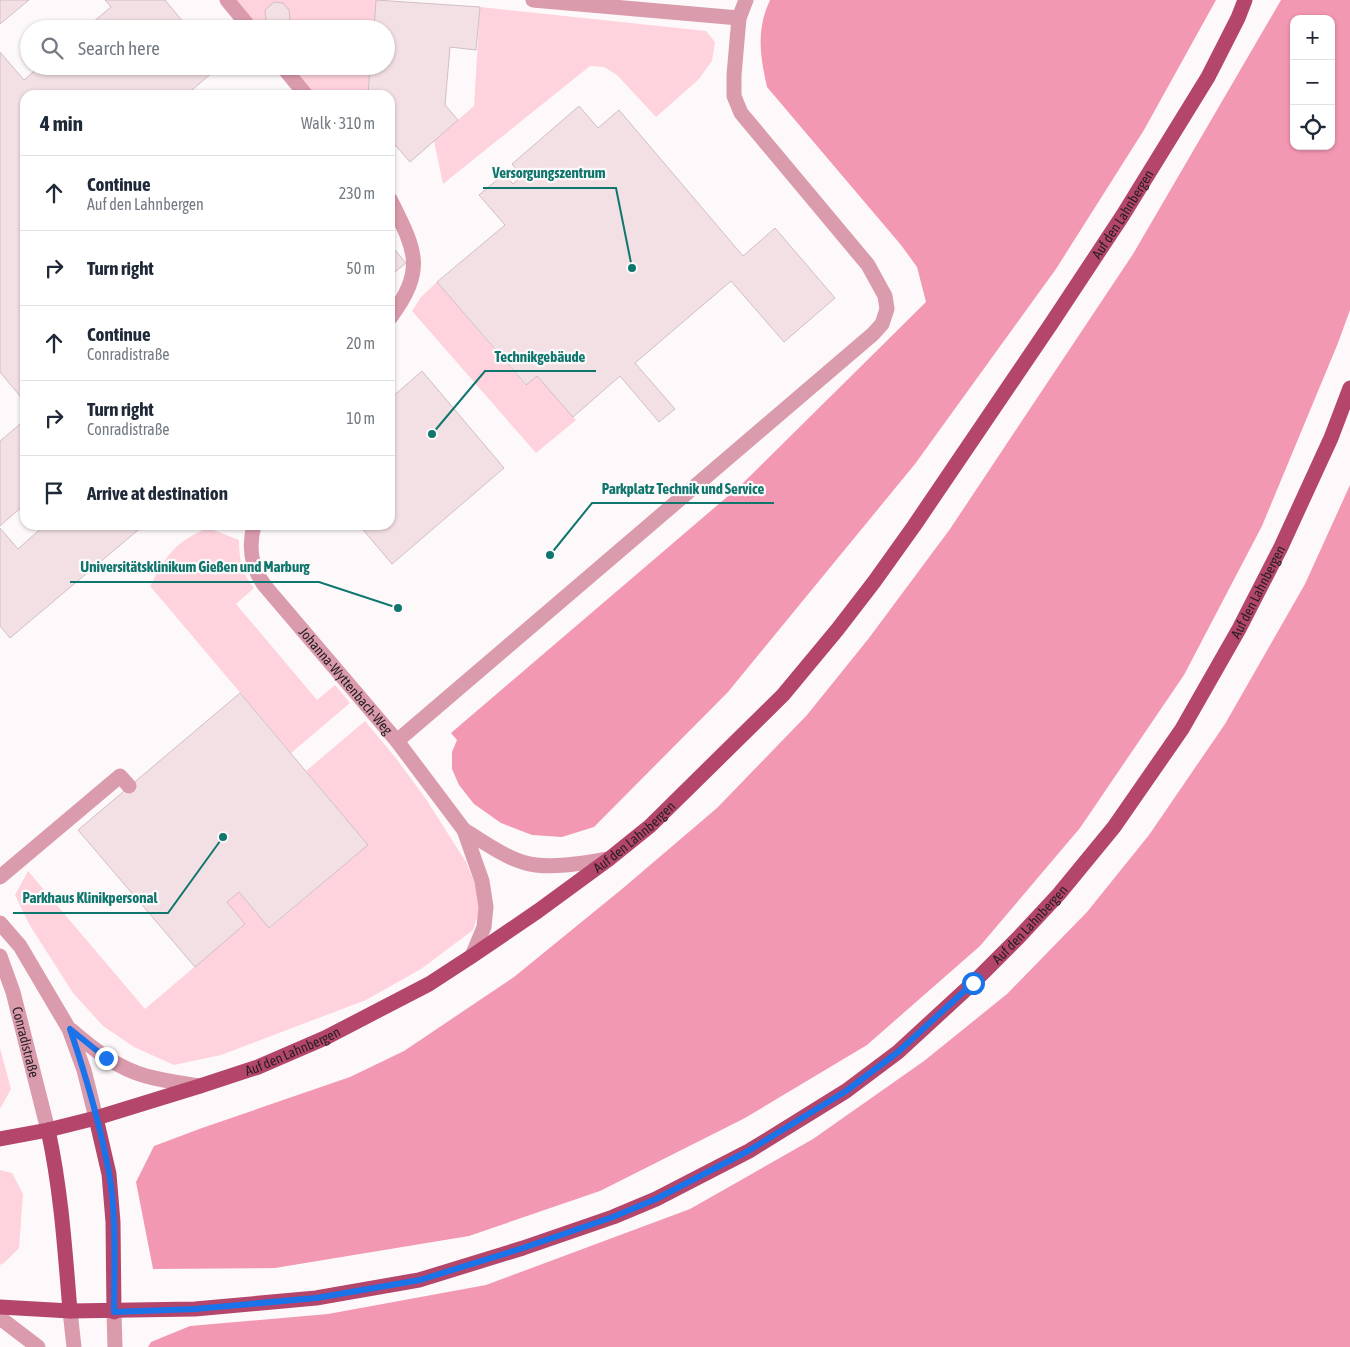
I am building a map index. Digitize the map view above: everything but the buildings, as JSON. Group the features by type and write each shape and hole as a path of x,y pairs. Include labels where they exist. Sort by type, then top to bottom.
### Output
{"main road":[{"name":"Auf den Lahnbergen","path":"0,1139 96,1118 200,1086 258,1067 325,1038 429,984 472,956 538,911 609,859 650,826 783,695 874,582 914,526 1123,215 1208,77 1245,0"},
{"name":"Auf den Lahnbergen","path":"0,1306 114,1312 195,1309 316,1298 420,1280 523,1248 613,1217 672,1191 748,1151 846,1091 898,1052 1018,938 1059,894 1108,835 1149,778 1182,729 1243,620 1288,530 1330,438 1350,388"},
{"path":"96,1118 109,1174 112,1213 114,1312"},
{"path":"48,1130 54,1155 60,1200 70,1311"}],"street":[{"path":"227,0 244,20"},
{"path":"533,0 739,18"},
{"path":"397,741 858,347 882,324 887,309 885,296 868,265 741,113 734,96 736,44 739,18 746,0"},
{"path":"289,75 302,90"},
{"path":"395,209 413,250 414,265 410,283 395,312"},
{"name":"Johanna-Wyttenbach-Weg","path":"253,530 251,547 252,562 257,575 397,741 464,830 482,881 486,907 484,927 472,956"},
{"path":"0,877 120,776 129,786"},
{"name":"Johanna-Wyttenbach-Weg","path":"464,830 511,858 536,865 568,864 609,859"},
{"path":"0,923 20,946 70,1029 84,1070 96,1118"},
{"name":"Conradistraße","path":"0,956 13,992 48,1130"},
{"path":"70,1029 91,1048 127,1070 146,1076 200,1086"},
{"path":"70,1311 74,1347"},
{"path":"114,1312 115,1347"},
{"path":"0,1318 38,1347"}],"shaded area":[{"path":"236,0 376,0 375,20 253,20"},
{"path":"770,0 1216,0 1144,130 1056,269 915,464 728,692 594,827 562,837 532,835 501,823 474,804 459,785 452,769 452,752 457,740 451,733 741,485 926,302 917,267 901,245 767,87 761,54 761,33"},
{"path":"1281,0 1350,0 1350,310 1338,343 1262,526 1184,675 1080,828 980,946 867,1045 745,1118 600,1191 469,1236 275,1268 153,1269 136,1182 154,1146 350,1077 404,1051 514,977 717,808 807,715 869,638 950,529 1133,254"},
{"path":"480,7 706,31 715,42 712,61 698,80 656,117 617,75 604,67 590,66 443,184 434,141 474,106"},
{"path":"298,75 369,75 368,90 310,90"},
{"path":"437,282 525,385 537,376 576,420 536,453 412,311 421,297"},
{"path":"1350,485 1350,1347 148,1347 151,1342 190,1326 328,1314 486,1285 690,1209 813,1139 924,1061 1007,994 1087,912 1149,835 1225,724 1305,584"},
{"path":"203,530 213,530 239,540 242,566 254,588 236,604 317,700 335,685 350,703 291,753 150,586 173,551 196,533"},
{"path":"365,721 426,799 466,862 480,896 478,915 473,930 421,969 366,1000 221,1055 174,1065 134,1047 103,1026 73,993 29,924 15,895 28,871 145,1009 245,924 227,902 239,892 270,928 368,845 306,771"},
{"path":"0,1048 11,1089 0,1109"},
{"path":"0,1170 12,1173 23,1194 19,1248 0,1265"}],"place":[{"name":"Versorgungszentrum","path":"632,268"},
{"name":"Technikgebäude","path":"432,434"},
{"name":"Parkplatz Technik und Service","path":"550,555"},
{"name":"Universitätsklinikum Gießen und Marburg","path":"398,608"},
{"name":"Parkhaus Klinikpersonal","path":"223,837"}],"route":[{"path":"106,1058 91,1048 70,1029 84,1070 109,1174 113,1222 114,1312 195,1309 316,1298 420,1280 523,1248 613,1217 656,1199 748,1151 846,1091 898,1052 973,983"}]}
